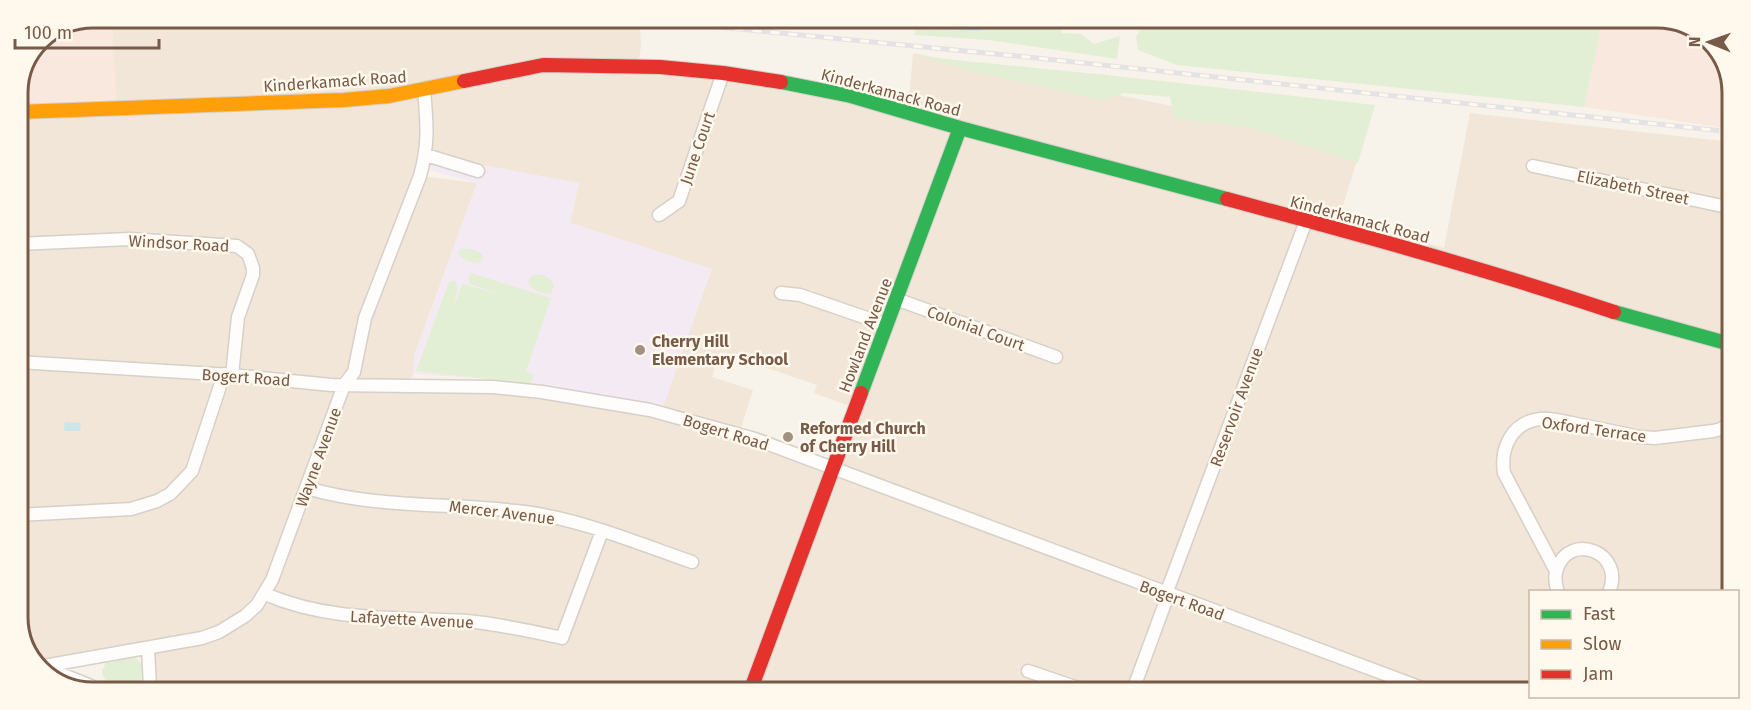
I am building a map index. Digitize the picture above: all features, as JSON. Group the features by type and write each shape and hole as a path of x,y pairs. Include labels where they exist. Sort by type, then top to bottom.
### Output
{"main road":[{"name":"Kinderkamack Road","path":"28,112 344,100 389,96 505,71 543,66 638,66 723,73 840,93 960,128 1457,262 1623,315 1722,342"},
{"name":"Howland Avenue","path":"754,681 960,128"}],"street":[{"name":"June Court","path":"659,215 679,201 723,73"},
{"name":"Wayne Avenue","path":"49,663 202,638 219,632 245,616 265,594 273,580 344,385 354,372 365,318 420,176 428,137 424,90"},
{"path":"426,155 478,171"},
{"name":"Elizabeth Street","path":"1533,166 1722,206"},
{"name":"Reservoir Avenue","path":"1136,681 1306,221"},
{"name":"Windsor Road","path":"28,244 137,239 237,246 243,249 252,261 253,275 238,317 228,374 192,471 170,494 157,501 131,509 29,514"},
{"path":"781,293 800,295 886,325"},
{"name":"Colonial Court","path":"896,299 1056,357"},
{"name":"Bogert Road","path":"29,363 228,374 344,385 492,387 596,399 703,423 833,468 1167,595 1403,681"},
{"name":"Oxford Terrace","path":"1558,590 1556,571 1504,473 1502,462 1506,443 1519,427 1529,422 1550,419 1655,438 1722,430"},
{"name":"Mercer Avenue","path":"307,488 356,500 545,515 602,531 692,562"},
{"name":"Lafayette Avenue","path":"265,594 289,605 339,615 487,623 562,638 602,531"},
{"path":"1556,571 1564,556 1572,551 1580,549 1597,552 1609,564 1612,572 1609,590"},
{"path":"148,648 150,681"},
{"path":"1028,671 1057,681"}],"shaded area":[{"path":"94,28 112,28 116,108 28,112 28,94 33,69 48,48 69,33"},
{"path":"112,28 640,28 641,46 638,66 908,111 913,53 1362,145 1339,218 1444,248 1470,113 1722,141 1722,590 1529,590 1529,681 150,681 148,649 51,665 42,656 33,641 29,620 28,112 116,108","holes":["427,155 579,183 570,223 712,269 492,387 406,384 414,374 414,356 477,183 421,176","720,352 817,385 814,393 855,408 833,468 739,434 753,390 712,377"]},
{"path":"1601,28 1666,29 1690,37 1714,61 1722,90 1722,128 1584,107"},
{"path":"426,155 579,183 570,223 712,269 661,413 487,379 413,374 414,357 477,183 422,168"}],"green space":[{"path":"989,28 1060,28 1062,33 1081,34 1094,44 1120,36 1117,59 988,40 914,35 916,29 980,31"},
{"path":"1141,28 1601,28 1584,107 1177,65 1138,50 1136,37"},
{"path":"916,56 1375,105 1358,163 1249,127 1174,119 1170,97 1125,93 1103,100 993,76"},
{"path":"460,249 478,251 483,255 482,261 466,260 458,254"},
{"path":"471,273 551,298 526,371 534,375 530,384 416,371 449,282 455,280 458,289 451,314 462,284 502,295 470,284 468,279"},
{"path":"532,275 548,277 554,285 552,292 542,293 532,288 528,282"},
{"path":"136,658 142,664 141,681 106,681 102,671 106,662"}],"water":[{"path":"908,28 989,28 980,31"},
{"path":"65,422 81,423 80,431 64,431"}],"railway":[{"path":"728,28 1027,57 1722,131"}],"traffic: fast":[{"path":"781,82 851,96 960,128 1227,199"},
{"path":"861,393 960,128"},
{"path":"1614,312 1722,342"}],"traffic: slow":[{"path":"28,112 344,100 389,96 464,81"}],"traffic: jam":[{"path":"464,81 543,65 660,67 781,82"},
{"path":"1227,199 1470,267 1614,312"},
{"path":"754,681 861,393"}],"place":[{"name":"Cherry Hill Elementary School","path":"640,350"},
{"name":"Reformed Church of Cherry Hill","path":"788,437"}]}
